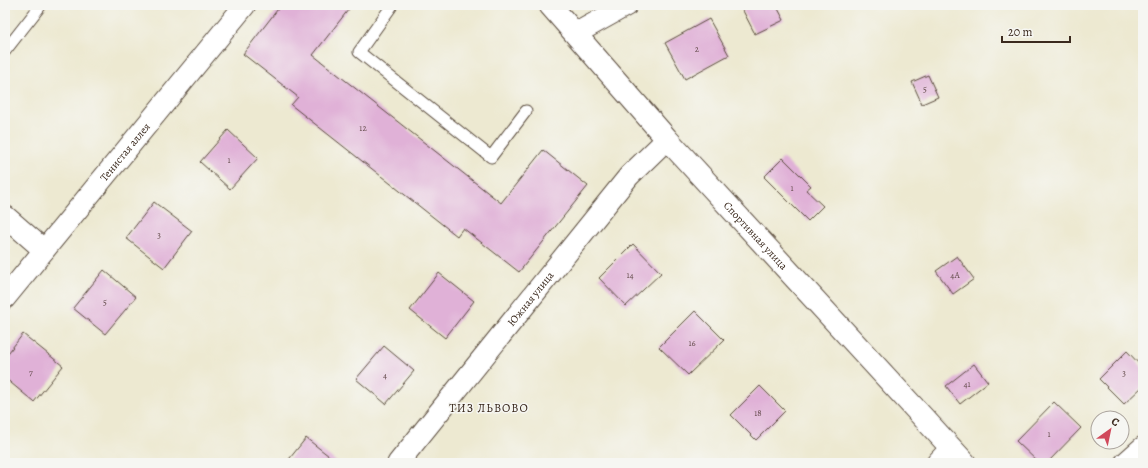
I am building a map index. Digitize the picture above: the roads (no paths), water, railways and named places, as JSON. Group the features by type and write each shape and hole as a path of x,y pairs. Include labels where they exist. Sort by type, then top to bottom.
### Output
{"street":[{"name":"Тенистая аллея","path":"5,298 245,5"},
{"name":"Спортивная улица","path":"550,5 951,458"},
{"path":"575,34 627,5"},
{"name":"Южная улица","path":"398,463 629,176 668,139"},
{"path":"5,216 44,250"},
{"path":"1125,463 1143,447"}],"lane":[{"path":"5,51 41,5"},
{"path":"389,5 390,7 359,52 491,157 526,111"}],"district":[{"name":"ТИЗ ЛЬВОВО","path":"489,408"}]}
